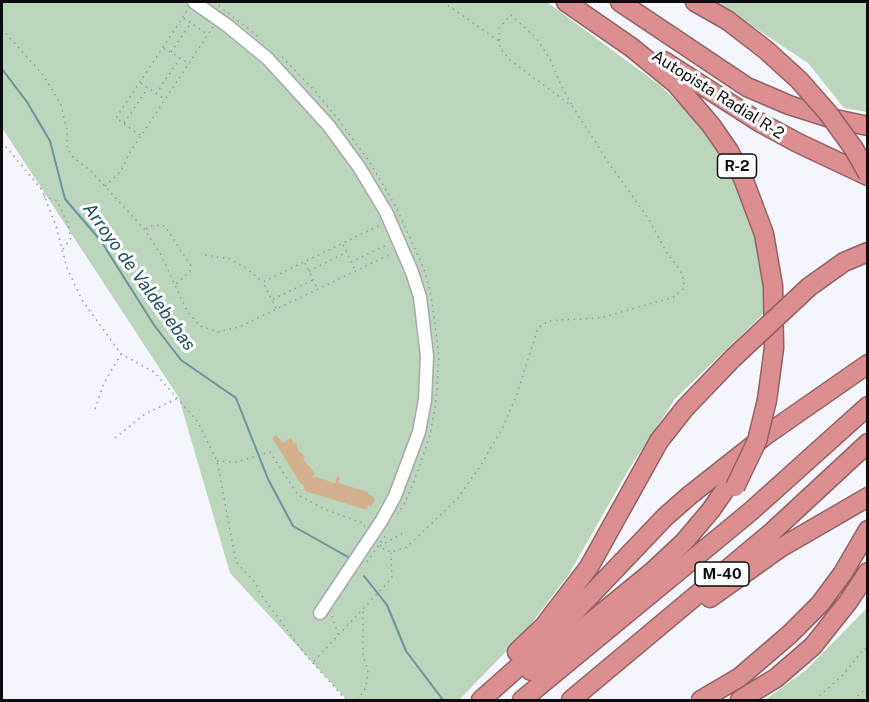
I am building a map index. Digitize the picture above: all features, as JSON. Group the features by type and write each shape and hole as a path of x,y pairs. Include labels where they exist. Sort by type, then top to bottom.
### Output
{"highway":[{"name":"Autopista Radial R-2","path":"566,2 631,47 675,83 711,125 743,178 764,234 774,286 775,339 767,400 757,441 701,536 614,626"},
{"name":"Autopista Radial R-2","path":"576,2 759,122 867,175"},
{"path":"620,2 747,87 789,105 830,118 867,126"},
{"name":"Autopista Radial R-2","path":"695,2 727,20 766,50 799,80 828,113 854,149 867,175"},
{"path":"466,700 544,626 589,567 659,441 686,408 733,358 809,287 844,262 867,252"},
{"path":"481,700 544,644 657,525 690,495 766,435 867,364"},
{"name":"M-40","path":"522,700 750,512 867,406"},
{"name":"M-40","path":"572,700 772,532 867,443"},
{"path":"495,700 668,557 684,542 733,484"},
{"path":"621,660 642,653 705,602 780,548 867,497"},
{"path":"701,700 740,677 790,634 820,604 843,573 867,530"},
{"path":"813,646 848,602 867,572"},
{"path":"740,700 776,678 845,616 867,592"}],"street":[{"path":"192,5 218,19 262,54 329,126 359,167 407,251 420,297 427,356 425,400 419,432 404,475 373,543 326,612"}],"path":[{"path":"443,2 499,42"},
{"path":"140,135 116,118 192,5"},
{"path":"217,461 236,462 270,452 298,495 324,509 365,524 363,535 391,552 407,547 458,498 481,465 503,427 517,394 538,328 548,321 600,318 674,297 683,289 684,281 680,270 573,107 550,59 537,39 511,15 499,28 500,48 510,60 573,107"},
{"path":"182,18 208,34"},
{"path":"105,186 121,171 140,135 218,19"},
{"path":"171,52 190,23"},
{"path":"2,29 44,76 61,105 67,130 67,148 145,230 161,255 187,311 200,326 218,332 239,327 356,271 407,251"},
{"path":"163,47 189,64"},
{"path":"156,94 180,58"},
{"path":"140,83 165,99"},
{"path":"124,124 148,88"},
{"path":"2,142 27,171 44,196 56,226 67,268 82,300 121,354 154,372 198,422 217,461 236,562 255,582 260,593 312,662 346,700"},
{"path":"44,196 57,201 68,224 71,238 63,250"},
{"path":"263,282 390,221"},
{"path":"145,230 153,225 165,226 191,266 190,271 175,285"},
{"path":"343,243 356,271"},
{"path":"351,262 407,251"},
{"path":"309,271 347,252"},
{"path":"205,255 230,259 244,267 263,282 276,309"},
{"path":"304,261 318,289"},
{"path":"272,300 313,280"},
{"path":"95,409 104,383 121,354"},
{"path":"115,438 145,414 179,398"},
{"path":"373,543 403,533"},
{"path":"312,662 392,578 391,552"},
{"path":"358,700 366,687 368,670 363,656 363,607"},
{"path":"326,612 338,635"},
{"path":"814,700 843,675 867,645"},
{"path":"863,650 867,651"},
{"path":"853,700 867,687"}],"green space":[{"path":"2,2 547,2 661,86 695,119 724,162 742,196 758,246 766,311 675,399 629,469 569,574 524,633 459,700 347,700 230,573 179,398 2,128"},
{"path":"716,2 867,2 867,112 844,108 808,63"},
{"path":"867,608 867,700 765,700 806,670"}],"building":[{"path":"276,435 283,443 291,438 294,444 296,442 298,450 305,457 303,459 315,473 312,478 316,477 335,483 337,476 340,477 338,483 368,492 375,499 374,502 371,506 368,505 367,510 305,491 303,484 272,438"}],"waterway":[{"name":"Arroyo de Valdebebas","path":"2,69 27,102 50,141 65,199 101,241 154,325 181,360 236,398 268,479 293,526 348,557"},
{"name":"Arroyo de Valdebebas","path":"364,576 387,605 406,651 443,700"}]}
